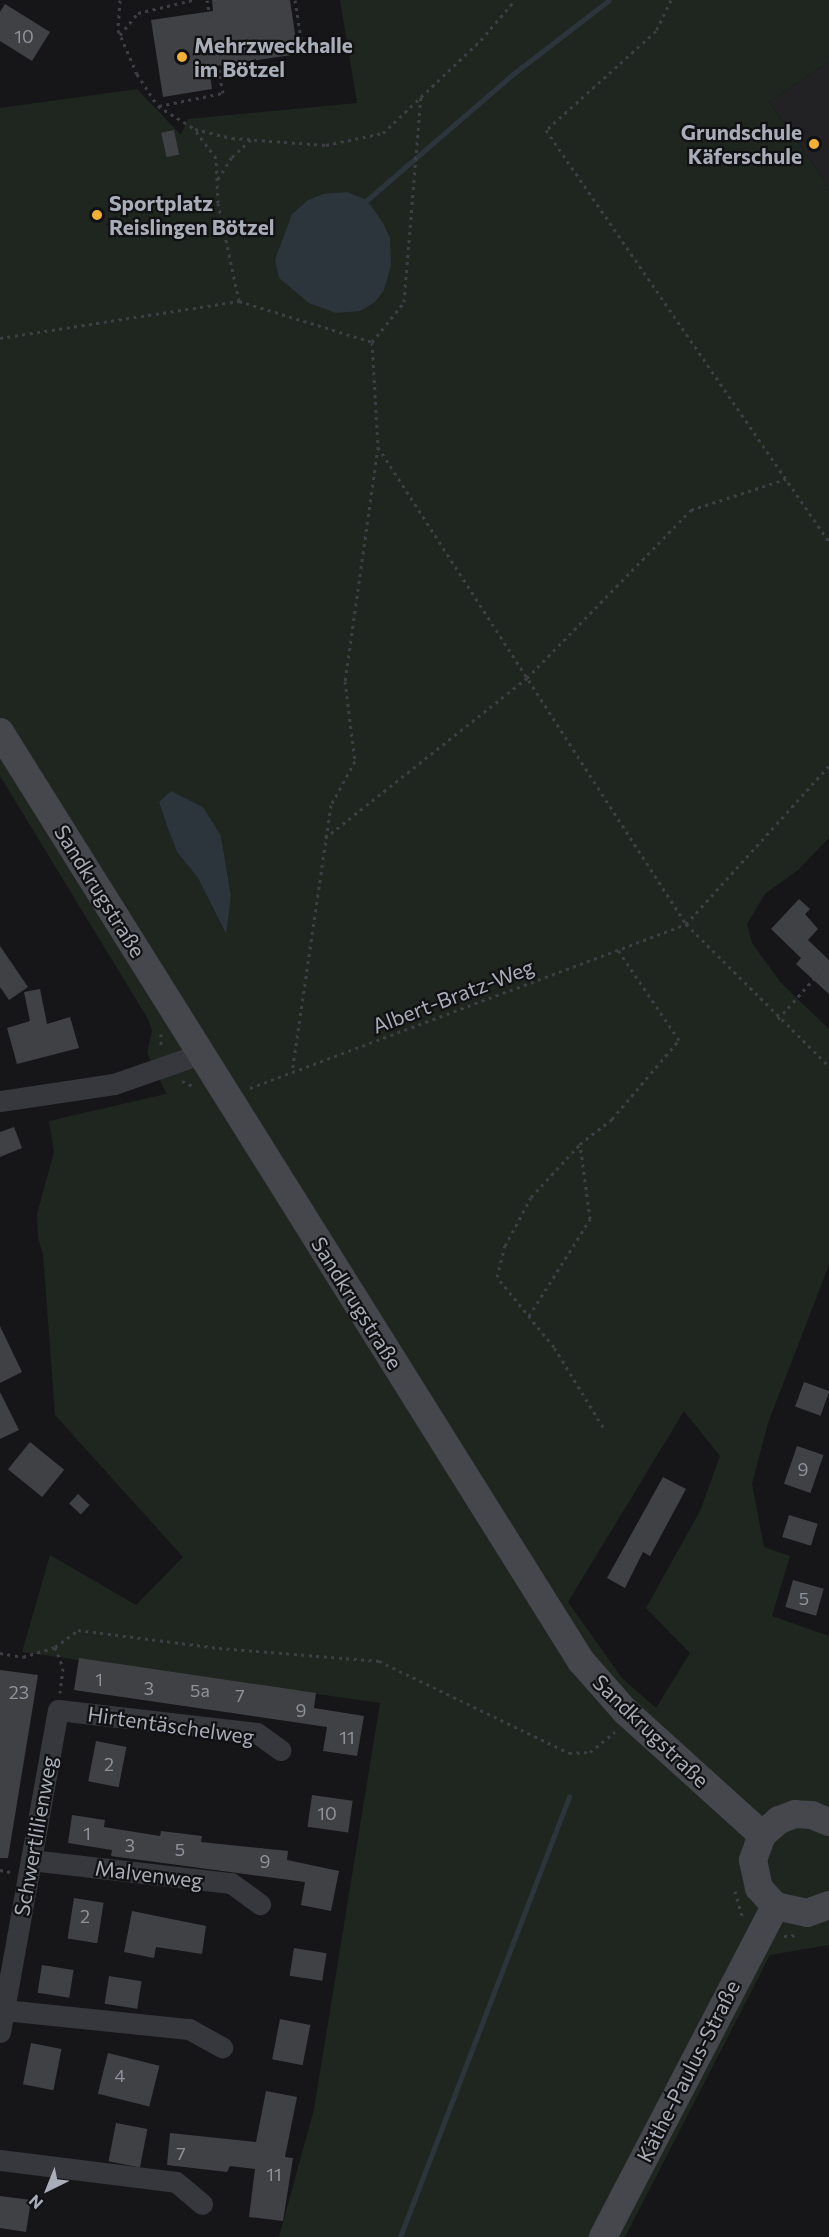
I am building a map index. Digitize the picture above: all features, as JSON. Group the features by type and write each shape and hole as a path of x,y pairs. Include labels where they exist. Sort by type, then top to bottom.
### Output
{"street":[{"name":"Sandkrugstraße","path":"0,732 230,1096 581,1661 625,1711 762,1834"},
{"path":"0,1101 114,1084 203,1053"},
{"name":"Hirtentäschelweg","path":"58,1710 257,1733 280,1750"},
{"name":"Schwertlilienweg","path":"0,2032 58,1710"},
{"path":"829,1822 812,1815 795,1814 779,1820 762,1834 753,1860 754,1877 775,1906 807,1913 829,1905"},
{"name":"Malvenweg","path":"31,1860 231,1884 260,1904"},
{"name":"Käthe-Paulus-Straße","path":"603,2237 775,1906"},
{"path":"4,2010 189,2029 222,2048"},
{"path":"0,2160 176,2182 202,2204"}],"path":[{"path":"120,0 120,35 137,74 158,106 195,129 251,139 326,145 383,133 481,40 515,0"},
{"path":"120,35 138,13 193,0"},
{"path":"201,19 210,17 207,0"},
{"path":"295,0 303,51"},
{"path":"671,0 656,31 546,130 829,542"},
{"path":"158,106 223,93 219,72 224,67"},
{"path":"292,1072 331,804 356,761 345,681 378,447 372,342 404,302 412,168 421,97"},
{"path":"195,129 216,158 229,268 238,301"},
{"path":"217,180 232,157 251,139"},
{"path":"0,338 238,301 372,342"},
{"path":"378,447 686,924 778,1019 829,1066"},
{"path":"324,840 527,678 691,510 786,479"},
{"path":"686,924 829,766"},
{"name":"Albert-Bratz-Weg","path":"230,1096 686,924"},
{"path":"603,1427 529,1316 497,1277 505,1246 531,1197 580,1144 612,1119 679,1040 618,950"},
{"path":"778,1019 829,962"},
{"path":"529,1316 590,1219 580,1144"},
{"path":"0,1653 23,1657 55,1647 78,1630 219,1648 379,1661 569,1753 590,1752 619,1729"},
{"path":"55,1647 63,1668 58,1710"}],"shaded area":[{"path":"340,0 829,0 829,62 769,102 829,187 829,838 798,870 765,894 747,924 752,943 781,983 829,1029 829,1265 768,1423 752,1484 764,1547 790,1556 772,1616 829,1636 829,1945 770,1955 625,2237 279,2237 314,2109 380,1703 22,1652 50,1555 136,1605 183,1557 55,1415 43,1254 38,1238 37,1214 54,1152 49,1121 170,1093 166,1093 147,1053 152,1031 148,1019 0,776 0,108 137,89 181,135 188,119 357,103","holes":["171,791 221,836 231,896 225,933 198,878 177,852 168,829 159,802","684,1411 720,1456 700,1511 646,1608 690,1653 656,1708 622,1678 568,1602"]},
{"name":"Grundschule Käferschule","path":"829,62 829,187 769,102"},
{"path":"347,192 367,200 383,223 390,238 391,265 384,290 375,302 360,311 336,313 309,303 279,278 275,260 292,214 308,200 323,194"},
{"path":"171,791 203,807 221,836 231,896 226,934 198,878 177,852 168,829 159,802"}],"building":[{"path":"212,0 290,0 298,54 209,67 212,89 163,97 151,20 213,11"},
{"path":"5,4 50,32 32,61 0,41 0,12"},
{"path":"174,130 179,154 166,157 161,133"},
{"path":"799,899 810,909 805,914 818,929 808,940 829,960 829,994 796,964 801,958 771,929"},
{"path":"0,946 28,987 9,1000 0,987"},
{"path":"40,989 47,1024 70,1017 79,1048 17,1064 7,1028 30,1021 24,992"},
{"path":"14,1127 22,1148 0,1157 0,1132"},
{"path":"0,1326 22,1372 0,1383"},
{"path":"804,1382 829,1391 820,1416 795,1406"},
{"path":"0,1392 19,1430 0,1439"},
{"path":"30,1442 64,1470 42,1497 8,1469"},
{"path":"797,1446 823,1455 810,1493 784,1484"},
{"path":"663,1477 686,1489 650,1556 643,1552 625,1588 607,1578"},
{"path":"78,1494 90,1505 81,1514 69,1504"},
{"path":"789,1515 818,1524 811,1546 782,1537"},
{"path":"793,1580 824,1589 816,1616 785,1607"},
{"path":"79,1658 316,1693 314,1708 364,1716 357,1756 323,1751 327,1727 74,1690"},
{"path":"0,1670 38,1675 8,1858 0,1858"},
{"path":"96,1741 126,1747 119,1787 88,1781"},
{"path":"312,1795 353,1801 348,1832 308,1827"},
{"path":"72,1815 105,1820 104,1827 160,1836 161,1831 202,1836 201,1842 288,1851 287,1860 339,1871 331,1911 301,1905 305,1882 111,1856 112,1850 68,1843"},
{"path":"74,1898 104,1903 97,1943 68,1938"},
{"path":"132,1911 206,1926 202,1954 156,1947 154,1958 124,1952"},
{"path":"294,1948 327,1953 322,1981 290,1976"},
{"path":"42,1965 74,1970 69,1998 38,1993"},
{"path":"109,1976 142,1981 137,2009 105,2004"},
{"path":"280,2019 310,2025 303,2065 272,2059"},
{"path":"31,2043 61,2049 53,2090 23,2084"},
{"path":"108,2053 159,2066 149,2107 98,2094"},
{"path":"266,2091 297,2097 285,2157 293,2158 283,2221 249,2217 255,2169 230,2166 227,2172 167,2165 170,2133 256,2142"},
{"path":"116,2123 147,2129 140,2167 109,2161"},
{"path":"0,2196 31,2200 26,2232 0,2228"}],"waterway":[{"path":"367,200 513,74 609,0"},
{"path":"400,2237 569,1796"}],"place":[{"name":"Mehrzweckhalle im Bötzel","path":"182,57"},
{"name":"Grundschule Käferschule","path":"814,144"},
{"name":"Sportplatz Reislingen Bötzel","path":"97,215"}]}
